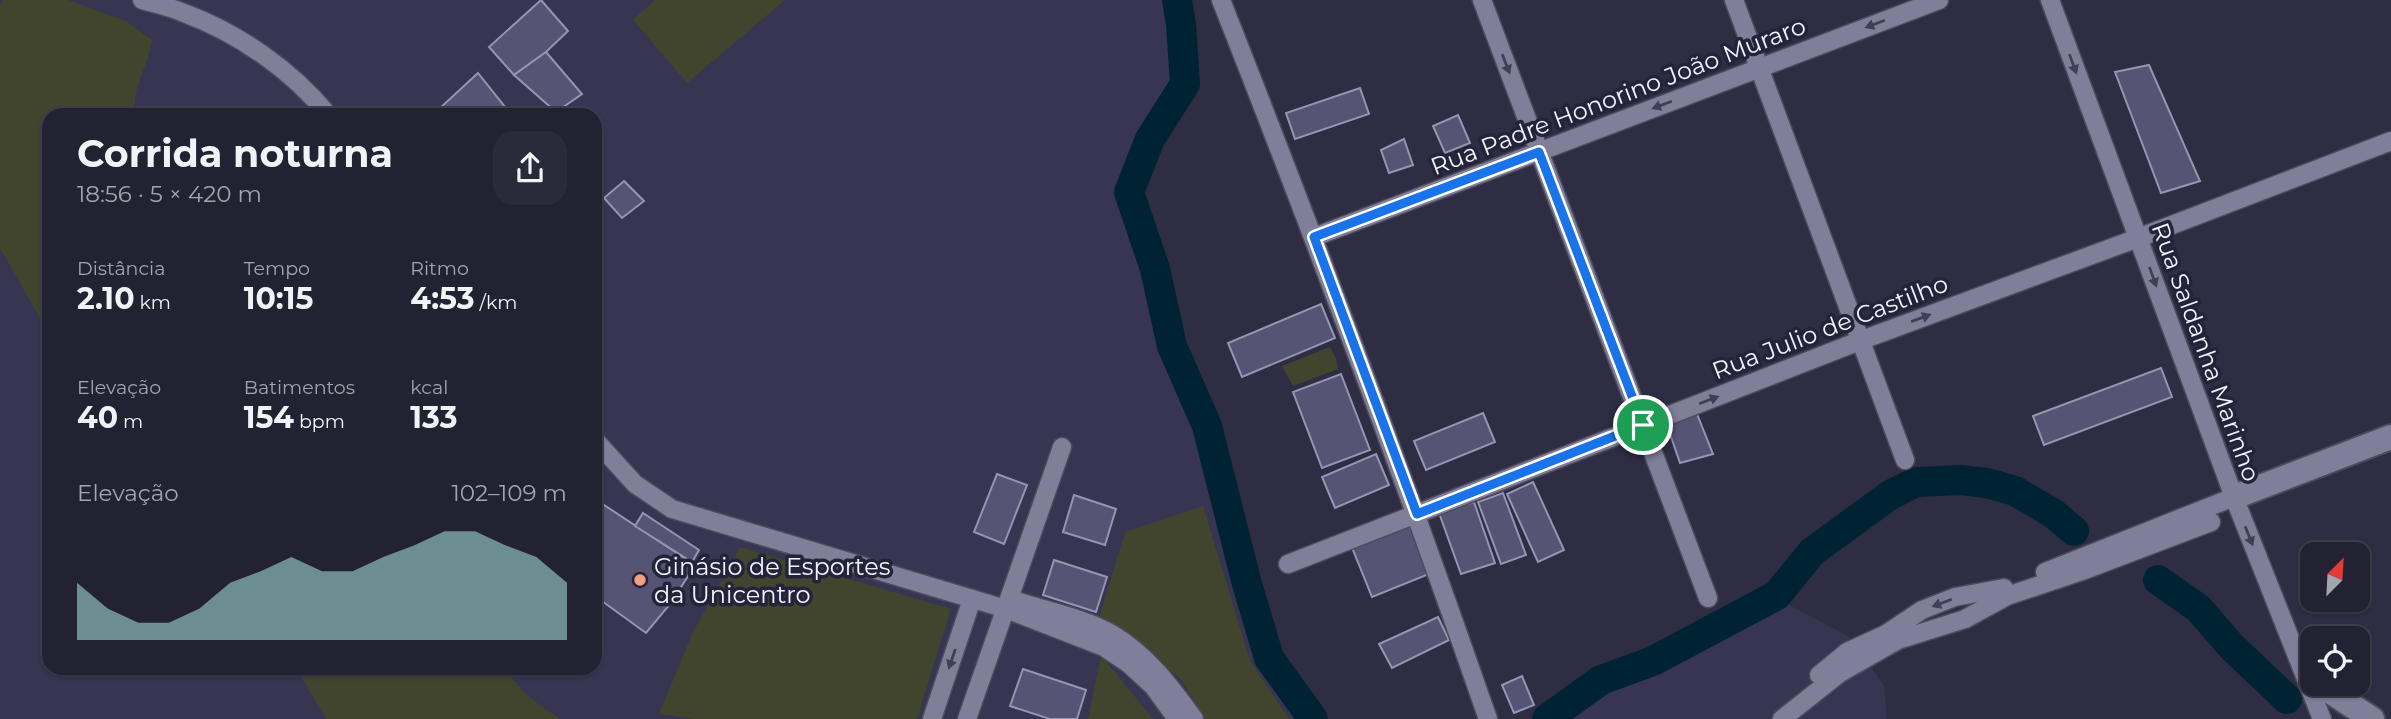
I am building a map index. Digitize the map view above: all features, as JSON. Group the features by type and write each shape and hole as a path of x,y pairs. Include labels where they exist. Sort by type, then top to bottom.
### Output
{"street":[{"path":"142,0 184,13 232,36 272,62 311,93 323,108"},
{"path":"1221,0 1314,237 1417,514 1488,719"},
{"path":"1482,0 1708,598"},
{"path":"1734,0 1905,460"},
{"name":"Rua Padre Honorino João Muraro","path":"1314,237 1938,0"},
{"name":"Rua Saldanha Marinho","path":"2050,0 2234,497 2300,651"},
{"name":"Rua Julio de Castilho","path":"1288,564 1862,340 2391,141"},
{"path":"1769,719 1789,699 1847,652 1886,634 1961,613 2004,588 2391,437"},
{"path":"967,719 1062,447"},
{"path":"602,448 635,484 672,509 972,599 1008,604 1095,626 1112,635 1159,672 1195,719"},
{"path":"1782,719 1840,673 1898,640 1965,619 2007,596 2211,522"},
{"path":"932,719 972,599"},
{"path":"1008,604 1104,648 1129,664 1153,686 1177,719"},
{"name":"Rua Saldanha Marinho","path":"2316,696 2322,719"},
{"path":"2338,696 2372,719"}],"shaded area":[{"path":"0,0 1169,0 1176,81 1148,126 1122,192 1146,271 1160,348 1182,388 1219,496 1267,659 1309,719 0,719"},
{"path":"1783,602 1848,636 1884,686 1887,719 1555,719 1602,686 1658,667"}],"green space":[{"path":"3,0 68,0 126,21 152,40 138,87 135,108 42,108 42,322 0,248 0,6"},
{"path":"655,0 785,0 687,83 633,20"},
{"path":"1330,347 1338,369 1293,386 1282,366"},
{"path":"1203,506 1250,661 1289,719 1206,719 1181,680 1134,639 1098,621 1125,532"},
{"path":"740,547 951,609 917,719 694,719 659,714 693,632"},
{"path":"1101,655 1153,719 1088,719"},
{"path":"300,675 510,675 530,697 561,719 326,719"}],"building":[{"path":"541,0 568,31 546,52 514,75 489,47"},
{"path":"546,52 582,94 562,108 551,108 514,75"},
{"path":"2149,65 2200,181 2161,193 2115,72"},
{"path":"478,73 505,107 504,108 440,108"},
{"path":"1360,88 1369,114 1295,139 1286,113"},
{"path":"1458,115 1470,143 1445,153 1433,126"},
{"path":"1404,139 1413,165 1389,173 1381,150"},
{"path":"624,181 644,201 622,218 604,198"},
{"path":"1321,304 1335,338 1242,377 1228,343"},
{"path":"2161,368 2172,397 2044,445 2033,416"},
{"path":"1341,374 1370,450 1322,468 1293,392"},
{"path":"1695,409 1713,454 1680,463 1666,422"},
{"path":"1483,413 1495,442 1426,470 1414,441"},
{"path":"1376,454 1389,485 1335,508 1322,477"},
{"path":"997,474 1027,485 1004,544 974,532"},
{"path":"1533,482 1564,550 1538,562 1507,494"},
{"path":"1503,493 1526,555 1501,564 1478,502"},
{"path":"1074,495 1116,509 1105,545 1063,532"},
{"path":"1474,502 1495,563 1461,574 1439,513"},
{"name":"Ginásio de Esportes da Unicentro","path":"602,504 695,565 671,603 646,633 602,601"},
{"path":"643,513 699,550 692,562 635,526"},
{"path":"1408,522 1429,574 1372,597 1351,545"},
{"path":"1054,560 1107,577 1096,612 1043,595"},
{"path":"1438,617 1449,640 1392,668 1379,644"},
{"path":"1023,669 1086,690 1077,719 1050,719 1010,706"},
{"path":"1522,676 1534,705 1514,713 1502,685"}],"waterway":[{"path":"1177,0 1185,84 1150,139 1129,192 1155,269 1172,346 1207,426 1247,584 1269,658 1313,719"},
{"path":"1547,719 1601,680 1653,661 1777,595 1812,552 1890,495 1916,482 1960,480 1987,483 2015,491 2054,514 2074,531"},
{"path":"2158,580 2198,608 2232,647 2287,699"}],"place":[{"name":"Ginásio de Esportes da Unicentro","path":"640,580"}],"route":[{"path":"1539,152 1643,425 1417,514 1314,237 1539,152"}]}
